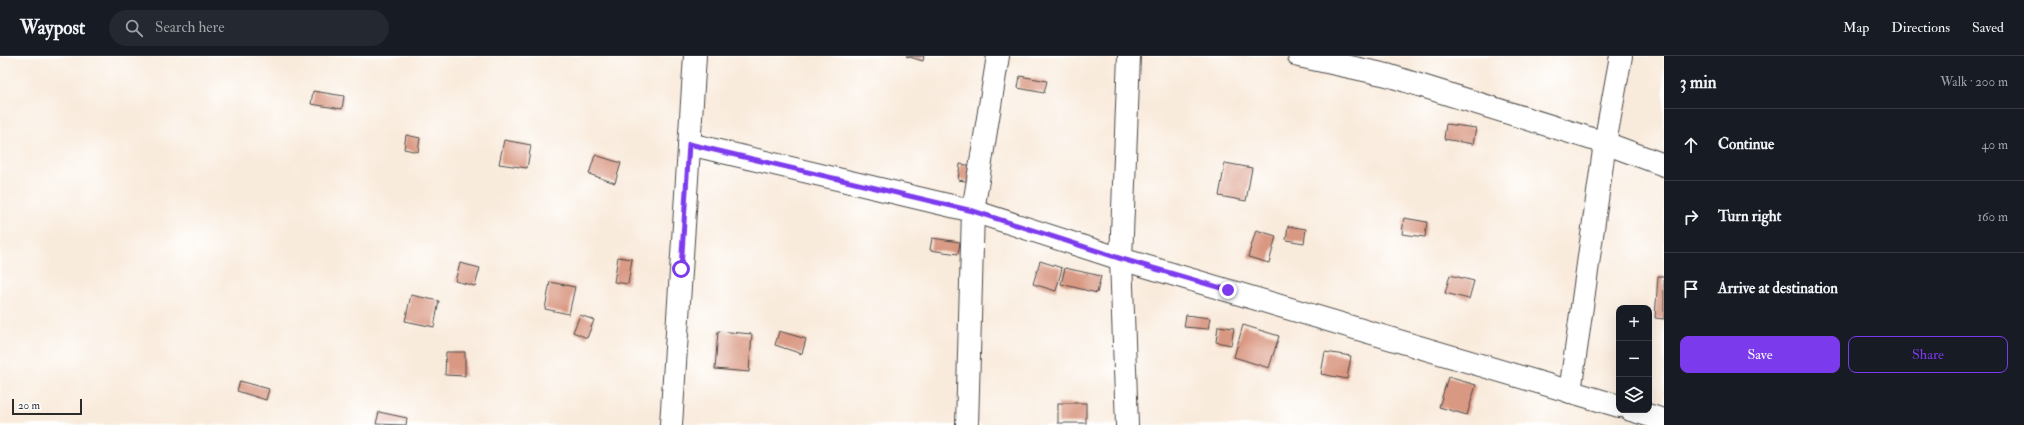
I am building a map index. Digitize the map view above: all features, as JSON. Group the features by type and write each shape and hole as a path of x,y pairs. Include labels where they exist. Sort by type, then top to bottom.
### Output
{"street":[{"path":"671,425 695,56"},
{"path":"967,425 973,211 998,56"},
{"path":"1127,425 1122,259 1129,56"},
{"path":"1300,56 1387,75 1605,142 1664,165"},
{"path":"1570,392 1605,142 1621,56"},
{"path":"689,144 973,211 1122,259 1616,405"},
{"path":"1641,413 1664,420"}],"building":[{"path":"906,56 924,56 923,61"},
{"path":"1020,76 1047,81 1044,93 1018,88"},
{"path":"313,91 344,96 342,109 311,104"},
{"path":"1446,124 1476,128 1473,144 1444,139"},
{"path":"406,135 420,138 418,152 404,149"},
{"path":"504,140 531,145 527,168 499,164"},
{"path":"595,155 621,163 615,183 589,174"},
{"path":"1225,163 1252,168 1246,201 1219,196"},
{"path":"960,164 975,166 973,182 958,180"},
{"path":"1404,218 1427,222 1425,237 1402,234"},
{"path":"1288,226 1306,229 1304,243 1286,240"},
{"path":"1256,230 1276,236 1269,263 1248,257"},
{"path":"932,238 960,242 958,254 930,250"},
{"path":"618,257 632,259 628,284 614,282"},
{"path":"1040,261 1062,268 1056,291 1033,284"},
{"path":"460,263 480,268 475,286 455,281"},
{"path":"1065,268 1101,276 1097,293 1061,284"},
{"path":"1450,275 1474,281 1469,299 1445,293"},
{"path":"1658,276 1664,276 1664,319 1655,318"},
{"path":"550,282 575,287 569,314 545,309"},
{"path":"411,295 439,301 434,327 405,321"},
{"path":"580,315 594,320 587,338 573,332"},
{"path":"1186,315 1210,318 1208,329 1184,327"},
{"path":"1243,325 1279,336 1269,368 1234,357"},
{"path":"1218,326 1234,328 1231,345 1216,342"},
{"path":"718,331 752,334 749,372 715,369"},
{"path":"779,331 806,339 802,354 775,345"},
{"path":"446,352 465,352 465,376 445,375"},
{"path":"1325,352 1351,356 1347,379 1321,374"},
{"path":"1448,377 1476,385 1467,415 1439,407"},
{"path":"240,381 269,389 266,400 237,391"},
{"path":"1058,403 1086,403 1086,423 1058,423"},
{"path":"379,412 407,418 406,425 376,424"}],"route":[{"path":"681,269 689,144 973,211 1122,259 1228,290"}]}
